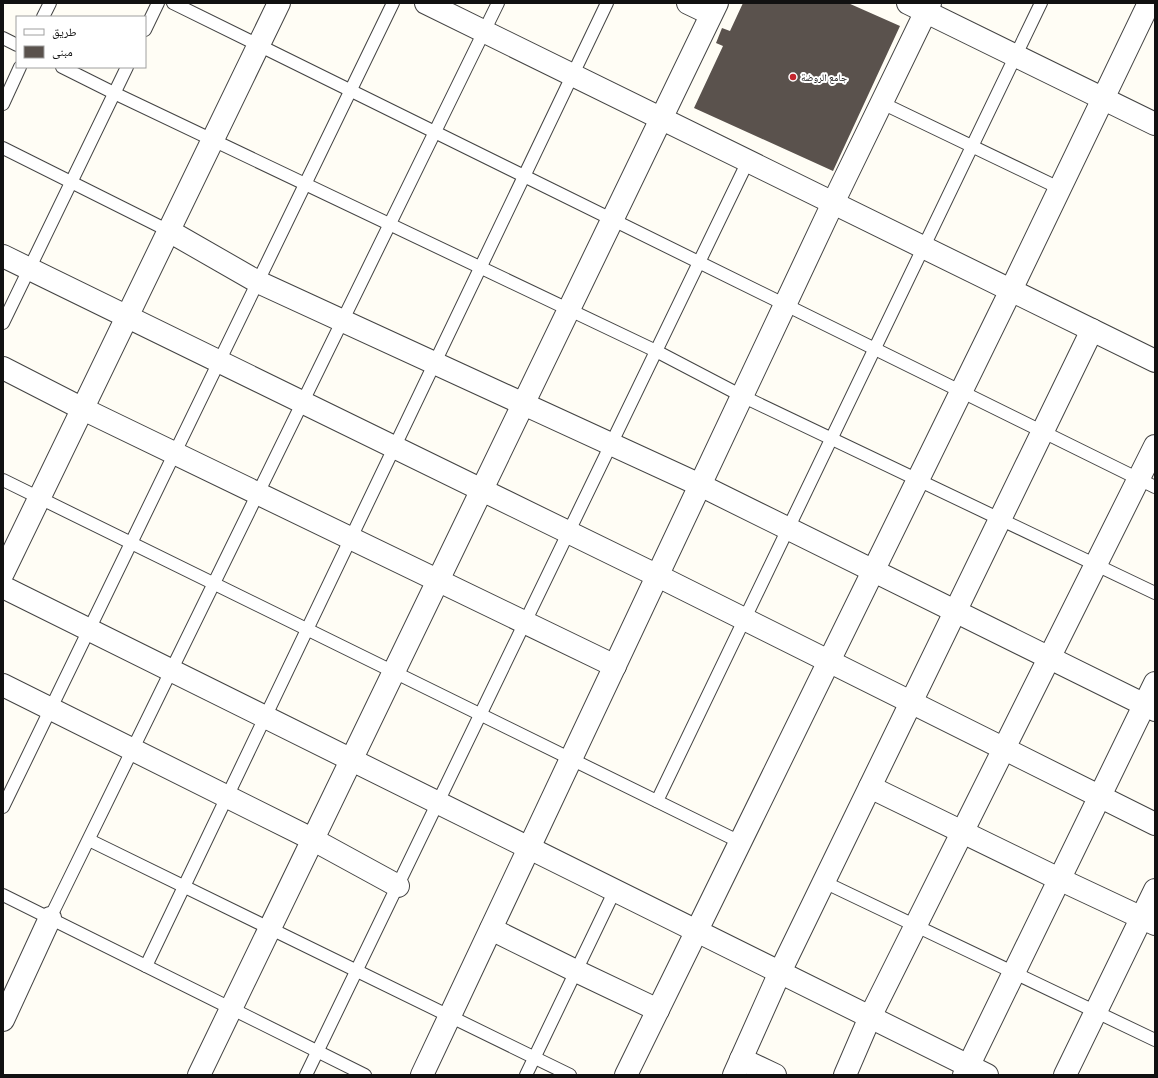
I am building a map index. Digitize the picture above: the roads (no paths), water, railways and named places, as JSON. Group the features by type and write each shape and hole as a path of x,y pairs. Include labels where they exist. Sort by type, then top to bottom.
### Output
{"street":[{"path":"3,573 279,3"},
{"path":"426,3 1155,361"},
{"path":"199,1075 522,403 714,9 688,3"},
{"path":"626,1075 1149,3"},
{"path":"422,1075 833,203 882,103 921,6 1016,56 1155,124"},
{"path":"169,231 258,282 700,485 1150,707"},
{"path":"3,256 658,576 1155,824"},
{"path":"775,1075 738,1067 780,972 1092,330"},
{"path":"3,368 83,409 615,666"},
{"path":"845,1075 870,1017 1096,564 1147,483 1155,446"},
{"path":"3,587 780,972 870,1017 973,1072 1014,973 1059,880 1100,796 1150,707 1155,682"},
{"path":"3,685 312,839 398,886"},
{"path":"870,787 1059,880 1148,921"},
{"path":"1065,1075 1096,1012 1148,921 1155,890"},
{"path":"3,1020 50,918"},
{"path":"491,929 658,1010"}],"lane":[{"path":"44,16 50,3"},
{"path":"146,28 158,3"},
{"path":"173,3 1147,483"},
{"path":"3,807 393,3"},
{"path":"50,918 498,3"},
{"path":"146,966 607,3"},
{"path":"657,801 922,247 1041,3"},
{"path":"3,38 16,44"},
{"path":"3,104 20,68"},
{"path":"64,68 568,309 742,396 1155,593"},
{"path":"3,323 126,68"},
{"path":"882,103 1059,188"},
{"path":"3,148 169,231"},
{"path":"306,1075 748,161"},
{"path":"3,480 740,842"},
{"path":"89,840 570,1075"},
{"path":"824,882 1155,1040"},
{"path":"526,1075 615,890"},
{"path":"3,894 365,1075"}],"place":[{"name":"جامع الروضة","path":"793,77"}]}
